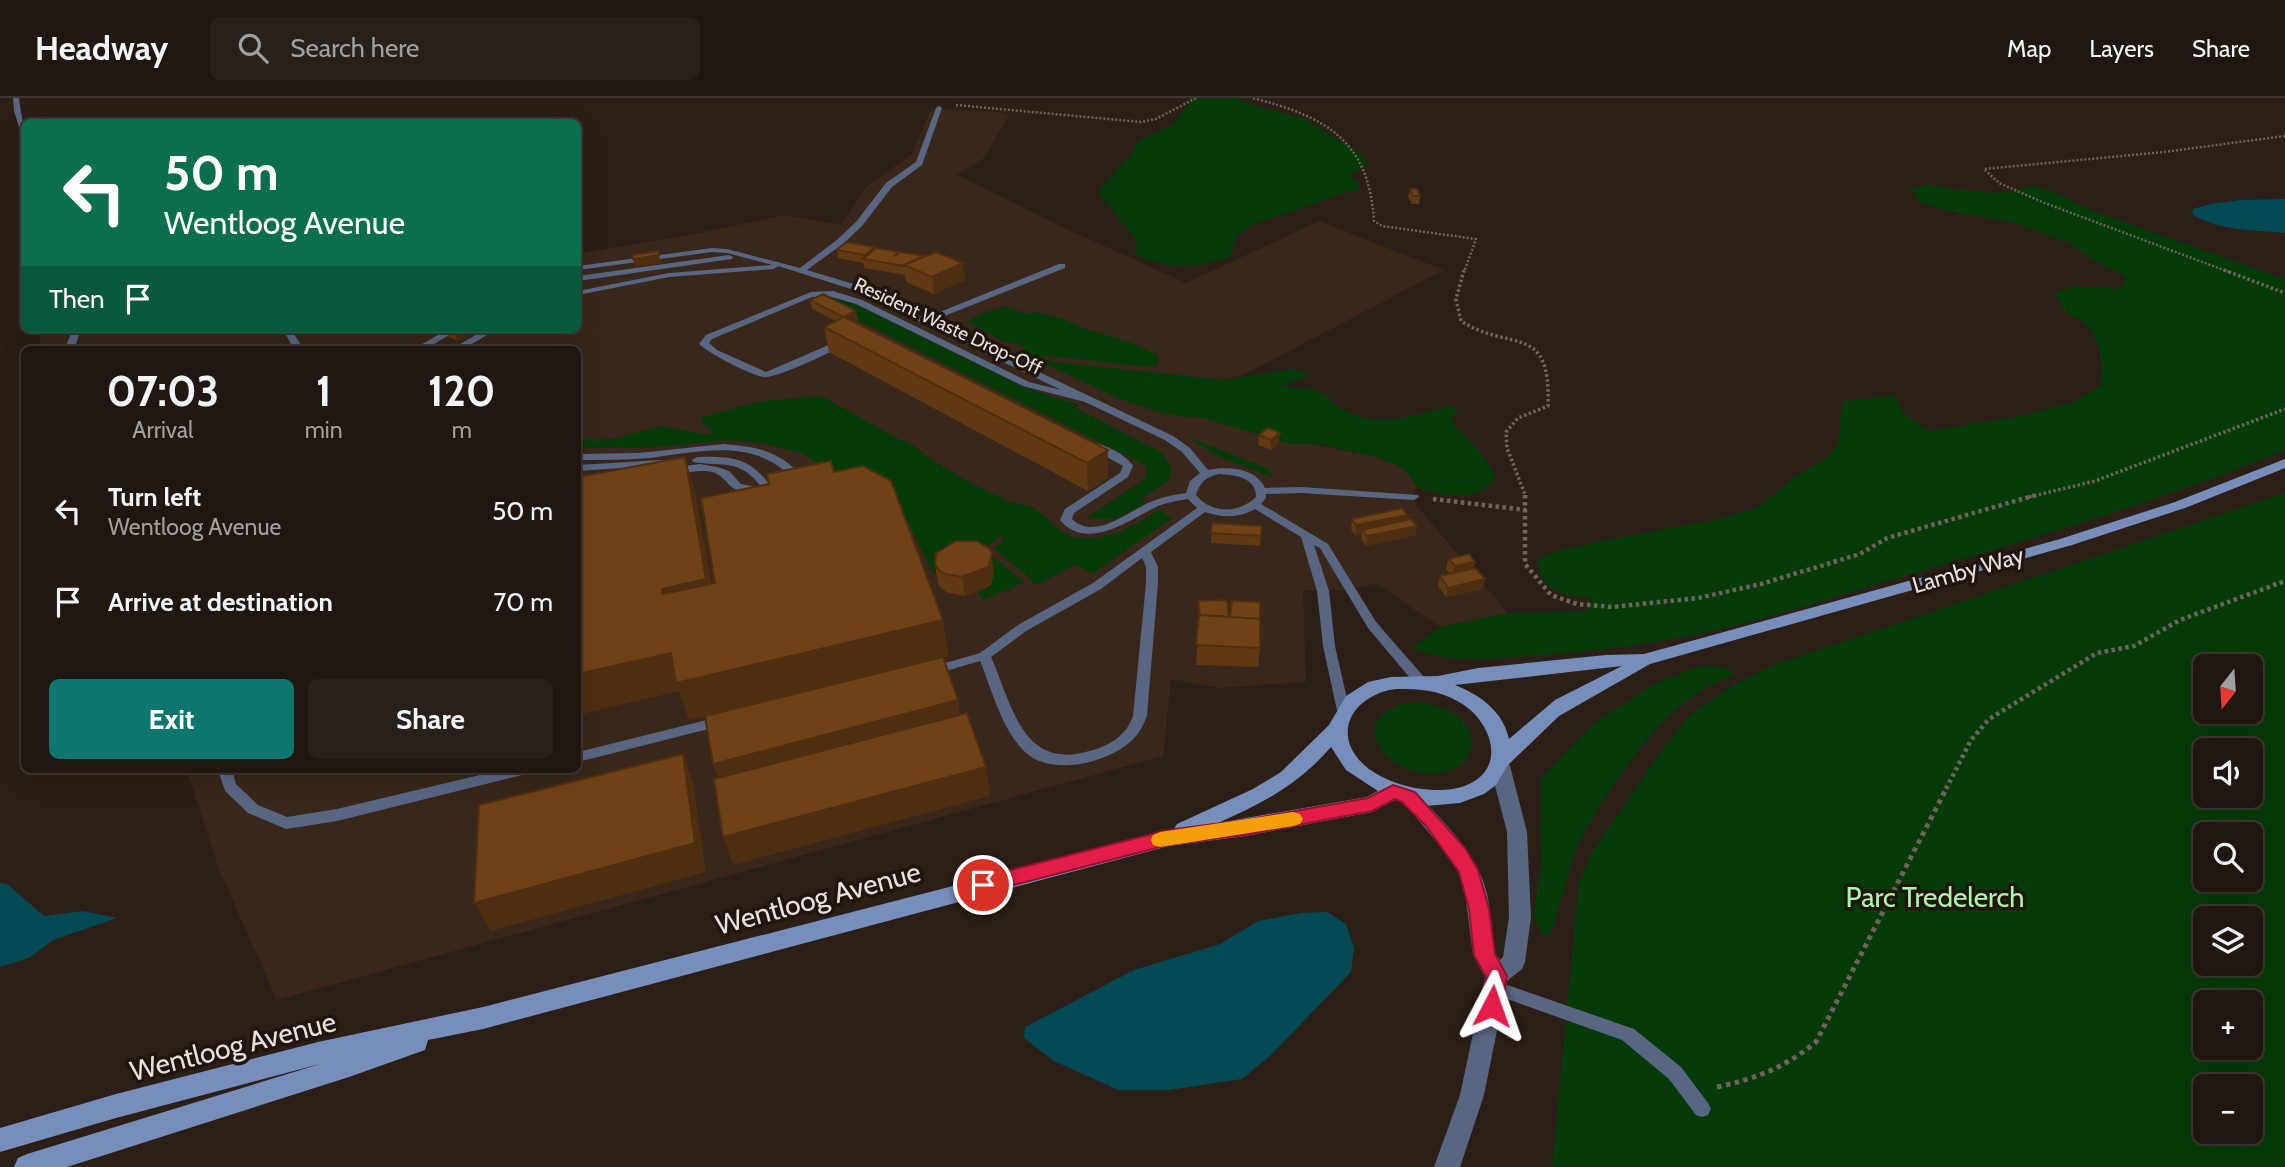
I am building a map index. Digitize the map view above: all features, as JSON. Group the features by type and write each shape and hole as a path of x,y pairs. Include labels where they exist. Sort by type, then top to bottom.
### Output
{"street":[{"name":"Lamby Way","path":"1426,682 1610,659 1644,660 2066,542 2180,505 2285,463"},
{"name":"Lamby Way","path":"1501,763 1525,733 1544,717 1594,688 1625,676 1644,660"},
{"path":"1447,1167 1472,1095 1496,982 1514,961 1520,917 1517,832 1501,763 1503,746 1497,726 1476,704 1457,692 1426,682 1400,681 1376,686 1355,697 1341,719 1342,747 1361,774 1401,794 1432,821 1458,853 1468,870 1478,904 1485,955 1496,982"},
{"name":"Wentloog Avenue","path":"1168,838 1256,797 1281,782 1301,767 1341,719"},
{"path":"1401,794 1439,800 1469,794 1488,782 1501,763"},
{"name":"Wentloog Avenue","path":"0,1140 130,1102 318,1053 483,1018 1168,838 1245,828 1353,808 1401,794"},
{"name":"Wentloog Avenue","path":"27,1167 349,1066 483,1018"}],"lane":[{"path":"16,98 21,123"},
{"path":"581,292 694,272 750,267 798,270 859,224 889,185 914,169 919,163 939,108"},
{"path":"581,261 661,248 712,244 743,248 747,255"},
{"path":"581,268 699,251 727,251 858,288 1179,444 1206,474"},
{"path":"581,279 747,255"},
{"path":"927,320 1062,266"},
{"path":"581,285 600,288"},
{"name":"Resident Waste Drop-Off","path":"854,336 765,375 714,352 704,344 709,337 811,295 833,294 859,302 1026,384 1087,399"},
{"path":"424,346 449,333"},
{"path":"462,346 486,333"},
{"path":"1077,437 1126,462 1128,466 1124,475 1069,511 1066,520 1073,527 1108,529 1120,526 1164,500 1191,495"},
{"path":"581,457 647,455 727,448 755,450 782,460 792,471 781,486 757,492 737,487 732,475 702,467 581,478"},
{"path":"581,468 735,461 756,471 768,489"},
{"path":"1191,495 1194,483 1206,474 1219,471 1252,478 1262,491"},
{"path":"1262,491 1301,490 1414,497"},
{"path":"1191,495 1204,508 1226,513 1248,510 1256,505 1262,491"},
{"path":"1256,505 1324,546 1372,625 1426,682"},
{"path":"923,673 984,656 1022,628 1076,599 1204,508"},
{"path":"1306,537 1323,591 1341,719"},
{"path":"984,656 1017,730 1030,750 1049,758 1069,760 1111,749 1128,737 1137,726 1140,716 1152,583 1152,567 1145,552"},
{"path":"581,756 737,718"},
{"path":"226,773 230,787 253,809 286,823 337,815 510,773"},
{"path":"1496,982 1628,1034 1675,1073 1702,1109"}],"path":[{"path":"956,104 1141,122 1156,119 1196,98"},
{"path":"1253,98 1311,116 1336,133 1357,159 1370,181 1374,221 1382,226 1476,239 1457,298 1456,310 1462,321 1475,329 1537,349 1547,361 1551,393 1548,406 1520,416 1508,426 1505,439 1524,486 1527,510 1525,564 1551,595 1577,604 1612,607 1657,604 1761,584 1860,554 1887,538 1994,506 2095,481 2285,409"},
{"path":"2285,136 2164,152 1984,169 1999,183 2042,202 2285,293"},
{"path":"1414,497 1527,510"},
{"path":"1709,1089 1761,1077 1794,1062 1816,1042 1971,740 1989,719 2096,653 2134,646 2180,620 2285,581"}],"shaded area":[{"path":"931,109 1000,112 1009,116 984,158 957,175 1186,283 1319,221 1444,270 1243,375 1223,380 1054,363 1277,437 1376,457 1400,466 1422,486 1413,491 1417,506 1508,613 1440,627 1377,584 1339,590 1303,590 1306,682 1220,688 1171,679 1163,756 277,1000 218,867 188,773 581,773 581,346 40,346 39,333 581,333 581,253 784,215 841,225 866,187 912,154"}],"green space":[{"path":"1236,98 1305,119 1359,153 1368,164 1349,175 1359,184 1359,191 1347,192 1252,225 1236,238 1230,258 1183,266 1136,255 1137,242 1098,192 1132,153 1139,140 1172,125 1193,99"},
{"path":"1929,185 1996,193 2021,190 2029,185 2038,187 2096,212 2285,279 2285,450 2098,518 1800,608 1717,630 1608,649 1497,658 1454,658 1412,648 1440,627 1508,613 1586,611 1594,599 1565,594 1550,587 1540,573 1537,562 1547,554 1719,519 1757,508 1795,477 1825,459 1839,443 1842,402 1894,395 1902,412 1928,431 2021,416 2074,402 2101,385 2101,357 2095,337 2087,325 2068,314 2055,292 2076,286 2120,289 2127,277 2093,260 2070,243 2011,222 1942,210 1919,201 1910,188"},
{"path":"836,298 849,301 1023,387 1079,405 1075,408 1161,452 1171,467 1169,480 1141,499 1146,503 1115,519 1086,518 1145,479 1147,466 818,300"},
{"path":"1006,306 1026,314 1036,312 1062,318 1082,328 1127,341 1158,355 1159,360 1157,365 1152,367 1048,356 1038,358 1030,355 1022,346 1000,340 968,321"},
{"path":"1047,361 1223,380 1290,369 1304,371 1309,376 1279,387 1317,391 1344,410 1370,419 1394,419 1453,406 1457,410 1451,420 1487,460 1495,478 1485,489 1470,495 1443,495 1416,486 1405,469 1376,457 1319,444 1290,444 1199,417 1183,417 1155,411 1120,399 1050,366 1045,363"},
{"path":"823,397 908,442 944,467 988,492 1032,507 1060,530 1079,538 1111,534 1160,510 1172,518 1092,574 1076,564 1037,585 994,548 1003,542 1004,534 983,549 1024,582 983,600 978,593 990,586 994,574 933,573 904,513 833,475 802,453 762,443 731,440 646,448 581,447 581,440 614,439 661,426 709,435 713,432 700,420 703,417 757,402"},
{"path":"1186,436 1268,469 1272,477 1217,456"},
{"name":"Parc Tredelerch","path":"2285,493 2285,1167 1552,1167 1579,881 1593,851 1659,754 1690,715 1733,685 1774,665"},
{"path":"1700,666 1724,667 1736,675 1715,683 1679,707 1636,754 1583,834 1551,933 1544,937 1533,917 1541,866 1540,780 1592,725 1651,686"},
{"path":"1406,703 1436,706 1461,719 1471,735 1471,751 1467,759 1451,770 1432,774 1413,771 1396,763 1383,752 1375,739 1376,725 1385,713"}],"water":[{"path":"2285,199 2285,233 2225,227 2192,214 2193,209 2210,204"},
{"path":"0,883 7,884 44,916 83,911 117,918 53,940 29,958 0,967"},
{"path":"1327,912 1346,924 1354,948 1351,972 1271,1055 1242,1079 1169,1090 1118,1090 1054,1061 1024,1038 1025,1027 1134,970 1220,944 1258,921 1301,913"}],"building":[{"path":"1410,189 1417,189 1420,196 1413,196"},
{"path":"846,242 875,247 865,255 837,250"},
{"path":"876,248 899,252 894,256 901,252 924,256 904,266 863,259"},
{"path":"658,251 659,255 633,259 633,255"},
{"path":"936,252 963,263 932,277 904,265"},
{"path":"823,294 856,311 843,317 810,300"},
{"path":"844,317 1108,450 1087,463 824,327"},
{"path":"1268,428 1280,433 1271,440 1259,435"},
{"path":"685,457 706,579 662,589 663,594 715,583 701,498 769,484 767,474 831,461 834,472 863,466 891,481 943,620 676,683 671,653 581,673 581,476"},
{"path":"1402,508 1408,515 1356,525 1352,519"},
{"path":"1411,519 1417,526 1367,536 1362,530"},
{"path":"1212,523 1262,526 1261,536 1211,533"},
{"path":"956,541 976,541 990,549 992,554 988,567 962,577 939,570 935,565 936,553"},
{"path":"1469,554 1475,562 1455,566 1448,559"},
{"path":"1475,568 1485,579 1448,588 1440,576"},
{"path":"1227,600 1229,617 1200,615 1198,601"},
{"path":"1232,601 1260,602 1260,619 1230,617"},
{"path":"1199,615 1260,619 1260,648 1196,645"},
{"path":"943,657 958,700 713,764 705,716"},
{"path":"967,713 986,767 723,837 714,779"},
{"path":"683,754 695,843 474,903 479,805"}],"slow traffic":[{"path":"1160,840 1293,819"}],"route":[{"path":"983,885 1168,838 1245,828 1372,804 1393,792 1409,797 1458,853 1468,870 1476,893 1485,955 1497,976 1492,1006"}]}
